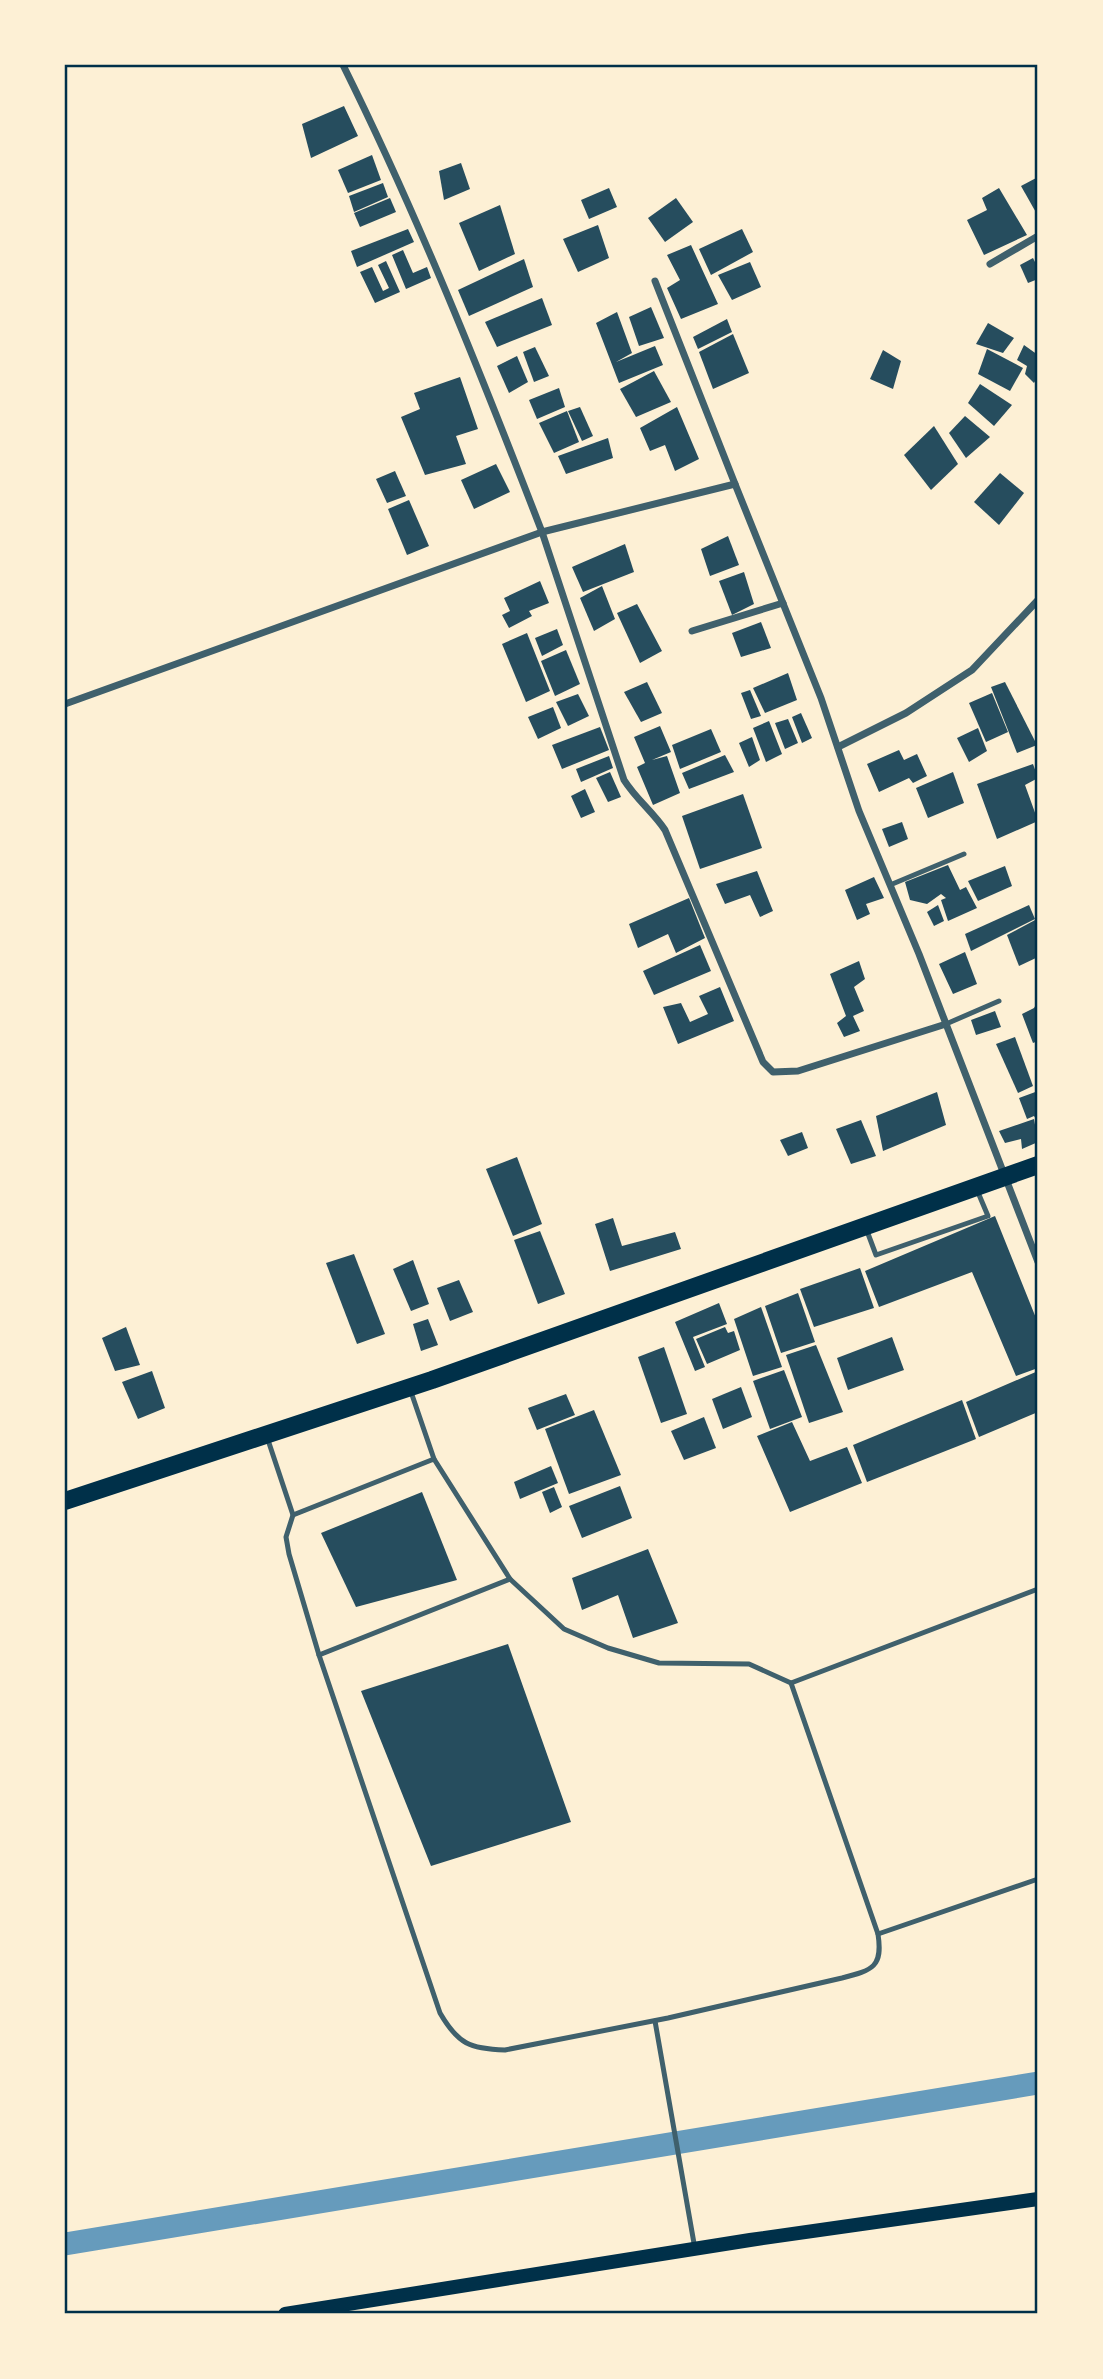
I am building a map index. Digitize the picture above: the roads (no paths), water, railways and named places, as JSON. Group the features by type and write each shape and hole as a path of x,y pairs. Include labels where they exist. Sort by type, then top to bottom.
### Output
{"main road":[{"path":"65,1501 410,1388 1038,1165"},
{"path":"285,2314 695,2249 1038,2199"}],"street":[{"path":"343,65 380,140 476,361 542,531 624,780 635,798 656,817 665,830 763,1062 773,1072 798,1071 946,1024"},
{"path":"990,264 1038,236"},
{"path":"655,281 783,603 838,747 859,811 946,1024 1038,1262"},
{"path":"65,704 542,531 735,484"},
{"path":"838,747 906,712 972,670 1038,600"},
{"path":"692,631 783,603"}],"lane":[{"path":"890,885 964,854"},
{"path":"946,1024 999,1002"},
{"path":"866,1227 876,1255 939,1234 988,1216 976,1187"},
{"path":"410,1388 434,1459 510,1579 564,1629 608,1648 659,1663 749,1664 791,1683 1038,1589"},
{"path":"266,1434 293,1515 286,1537 289,1554 319,1655 440,2013 452,2033 479,2049 505,2050 655,2021 860,1973 878,1963 881,1955 878,1934 791,1683"},
{"path":"293,1515 434,1459"},
{"path":"319,1655 510,1579"},
{"path":"878,1934 1038,1879"},
{"path":"655,2021 695,2249"}],"waterway":[{"path":"65,2244 1038,2083"}]}
